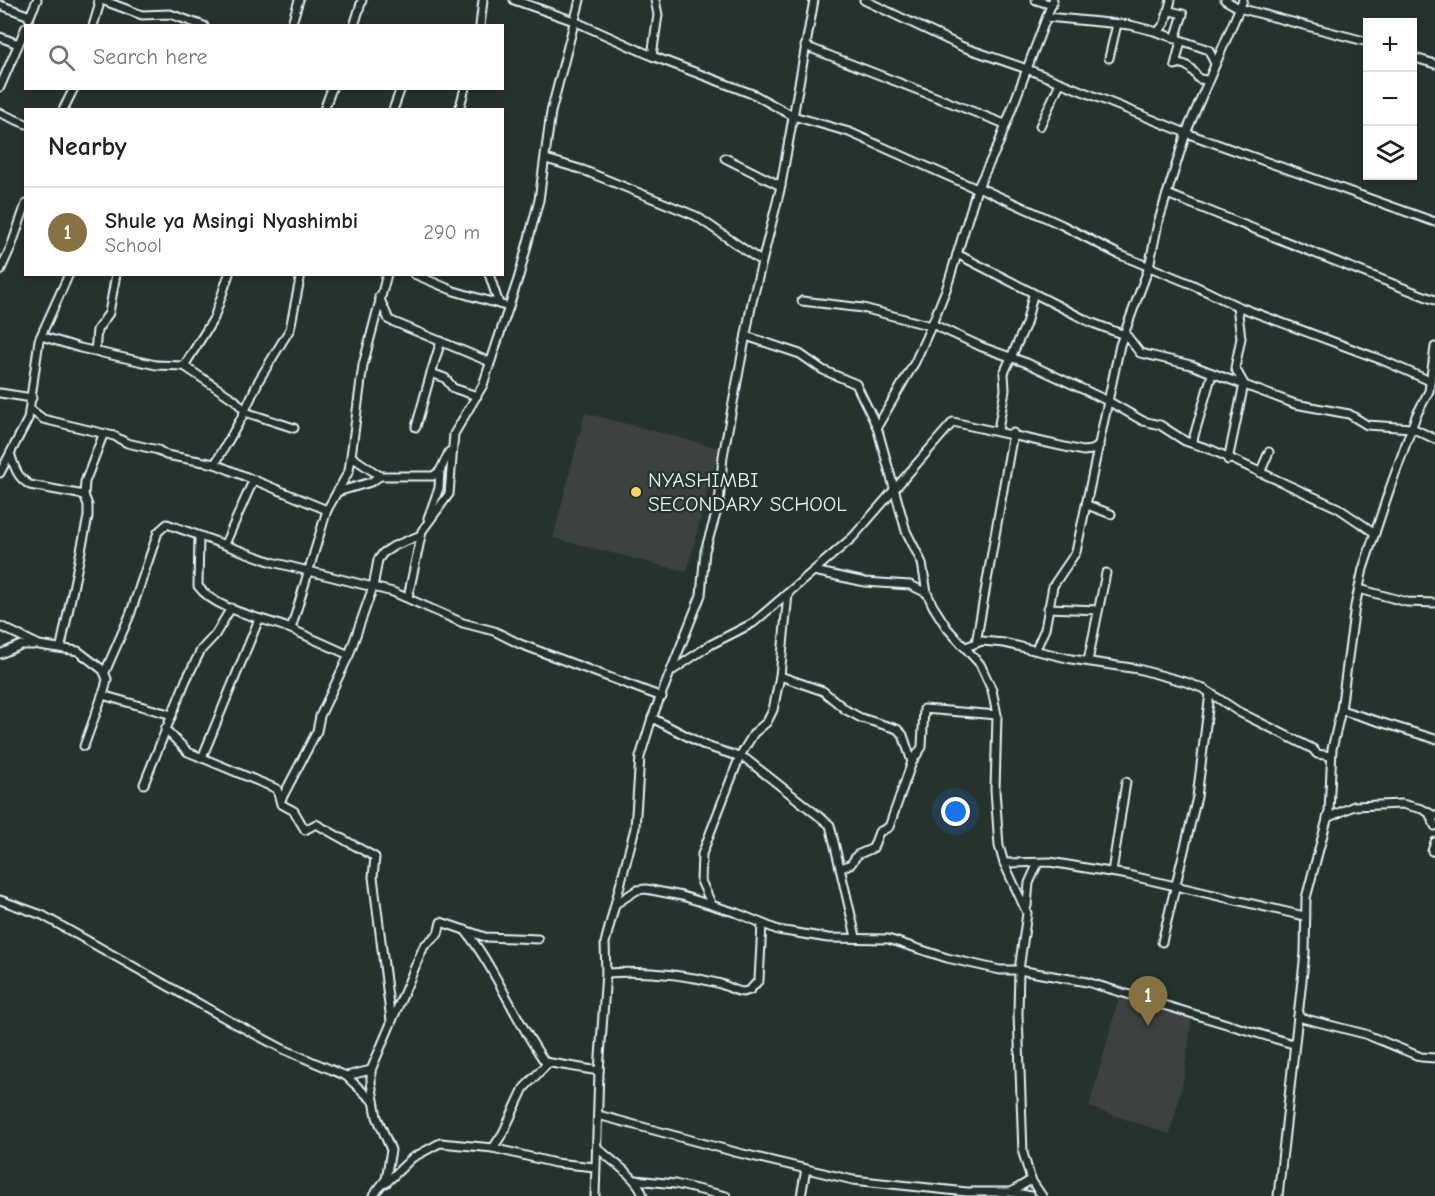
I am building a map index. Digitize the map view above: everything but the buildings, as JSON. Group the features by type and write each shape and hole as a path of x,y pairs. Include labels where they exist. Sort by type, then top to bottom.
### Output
{"street":[{"path":"27,24 37,0"},
{"path":"94,24 100,0 142,15 166,13 198,24"},
{"path":"292,24 299,0"},
{"path":"355,24 362,0"},
{"path":"480,24 483,0"},
{"path":"514,0 574,21 652,56 755,94 793,116 849,132 1237,306 1382,360 1430,381"},
{"path":"408,597 421,535 439,488 440,471 457,428 477,396 509,307 539,200 549,122 580,0"},
{"path":"652,56 658,15 655,0"},
{"path":"595,1196 599,1071 606,974 605,943 635,828 640,757 652,718 698,607 705,551 719,504 723,456 761,261 780,186 814,0"},
{"path":"864,0 963,47 1027,69 1186,133 1435,222"},
{"path":"877,427 915,362 932,325 977,188 995,152 1047,17 1052,2 1036,0"},
{"path":"1158,32 1163,28 1170,11 1171,0"},
{"path":"1226,0 1239,8 1363,41"},
{"path":"1036,649 1045,629 1053,586 1076,552 1123,335 1149,267 1151,249 1186,133 1243,0"},
{"path":"0,5 30,16"},
{"path":"1170,11 1184,15 1178,40 1176,65 1192,69 1199,79 1208,80"},
{"path":"1047,17 1117,24 1158,32 1209,50 1215,63"},
{"path":"1109,58 1117,24"},
{"path":"0,87 24,30"},
{"path":"0,37 18,44"},
{"path":"805,46 1005,124"},
{"path":"1417,58 1435,64"},
{"path":"1040,126 1060,82"},
{"path":"64,108 73,90"},
{"path":"325,108 331,90"},
{"path":"394,108 400,90"},
{"path":"460,108 464,90"},
{"path":"0,113 24,123"},
{"path":"725,158 780,186"},
{"path":"546,159 583,170 696,216 761,261"},
{"path":"1167,194 1332,262 1377,276 1435,300"},
{"path":"0,271 24,210"},
{"path":"957,254 1033,295 1123,335 1130,339 1135,351 1140,353 1179,361 1295,404 1349,414 1367,425 1412,428 1435,439"},
{"path":"0,473 11,456 31,410 41,336 68,276"},
{"path":"94,352 96,330 109,313 116,276"},
{"path":"184,366 214,318 227,276"},
{"path":"215,464 245,411 259,380 290,329 301,276"},
{"path":"291,629 327,510 347,475 352,457 363,365 386,276"},
{"path":"419,276 454,291 509,307"},
{"path":"490,276 499,304"},
{"path":"998,430 1005,390 1004,373 1026,324 1033,295"},
{"path":"379,297 389,320 490,362"},
{"path":"802,301 863,308 932,325 982,348 1010,356 1108,401 1131,415 1160,424 1192,443 1228,460 1338,508 1375,533"},
{"path":"1228,460 1244,384 1235,368 1241,338 1237,306"},
{"path":"41,336 94,352 156,366 184,366 235,400 245,411 294,428"},
{"path":"746,336 796,353 823,370 854,382 877,427 906,531 922,563 927,593 947,628 966,647 988,677 997,715 995,811 1004,864 1027,908"},
{"path":"416,427 441,340"},
{"path":"1278,1196 1293,1044 1305,953 1304,916 1309,879 1327,818 1331,792 1331,756 1341,710 1359,588 1375,533 1430,381 1435,347"},
{"path":"431,373 446,378 453,388 477,396"},
{"path":"1192,443 1212,374"},
{"path":"0,393 32,398"},
{"path":"31,410 43,419 158,450 166,455 215,464 327,510"},
{"path":"672,671 710,645 741,631 788,594 853,537 953,422 1013,433 1083,451 1099,446"},
{"path":"976,643 1013,433"},
{"path":"61,646 88,517 88,505 84,495 85,482 103,435"},
{"path":"428,519 449,494 451,447"},
{"path":"1260,473 1269,452"},
{"path":"11,456 19,476 30,485 84,495"},
{"path":"352,457 380,476 426,477 440,471"},
{"path":"337,492 371,482 380,476"},
{"path":"225,544 253,481"},
{"path":"1086,505 1112,514"},
{"path":"105,672 130,615 161,528 167,524 272,562 373,586 408,597 464,623 494,631 520,644 662,697"},
{"path":"281,800 317,731 320,716 349,654 373,586 378,560 383,553 421,535"},
{"path":"199,536 198,586 202,591 231,608 291,629 349,654"},
{"path":"814,571 865,582 910,585 927,593"},
{"path":"1088,661 1106,573"},
{"path":"1359,588 1407,602 1435,603"},
{"path":"712,905 701,881 702,854 740,756 754,733 769,720 780,676 788,594"},
{"path":"144,784 165,729 201,650 215,636 231,608"},
{"path":"1048,608 1098,610"},
{"path":"202,758 259,619"},
{"path":"0,626 39,645"},
{"path":"966,647 993,641 1138,669 1189,683 1210,693 1239,712 1312,749 1317,754 1331,756"},
{"path":"0,654 21,645 61,646 78,651 105,672 107,679 84,746"},
{"path":"780,676 823,691 846,710 861,718 897,729 903,735 912,762"},
{"path":"1162,942 1197,797 1210,693"},
{"path":"102,695 172,716"},
{"path":"841,868 851,864 857,855 873,848 879,832 890,827 912,762 922,747 924,709 997,715"},
{"path":"1341,710 1435,739"},
{"path":"652,718 706,746 740,756 755,764 830,825 856,938"},
{"path":"165,729 185,751 275,788 285,807 294,811 305,830 316,824 375,857 373,877 391,1021"},
{"path":"1112,872 1126,782"},
{"path":"1327,818 1354,806 1402,804 1422,809 1432,815 1435,826"},
{"path":"1435,842 1432,851 1435,852"},
{"path":"1004,864 1050,862 1112,872 1175,884 1304,916"},
{"path":"1038,863 1029,883 1019,970 1021,1136 1023,1153 1031,1180 1042,1196"},
{"path":"617,903 637,890 646,889 682,896 762,924 808,936 888,939 947,958 1000,970 1019,970 1087,982 1293,1044"},
{"path":"0,900 42,915 239,1026 346,1076 374,1101"},
{"path":"374,1196 386,1179 390,1150 387,1138 379,1126 371,1070 416,960 424,946 438,934 441,922 485,937 538,939"},
{"path":"606,974 646,972 718,983 743,992 750,990 759,980 762,924"},
{"path":"464,930 480,950 521,1025 548,1064 599,1071"},
{"path":"1298,1017 1365,1034 1420,1057 1434,1057"},
{"path":"493,1148 503,1133 524,1088 548,1064"},
{"path":"346,1076 371,1070"},
{"path":"598,1115 853,1180 967,1192 1011,1192 1031,1196"},
{"path":"374,1196 412,1158 440,1143 493,1148 555,1163 595,1167"},
{"path":"597,1147 621,1170 636,1180 675,1184 726,1196"},
{"path":"801,1196 806,1169"},
{"path":"636,1180 643,1196"},
{"path":"1004,1196 1031,1180"}],"shaded area":[{"name":"NYASHIMBI SECONDARY SCHOOL","path":"585,413 719,448 687,572 553,538"},
{"path":"1120,994 1192,1015 1184,1078 1170,1134 1089,1107"}],"place":[{"name":"NYASHIMBI SECONDARY SCHOOL","path":"636,492"},
{"name":"Shule ya Msingi Nyashimbi","path":"1148,1026"}]}
